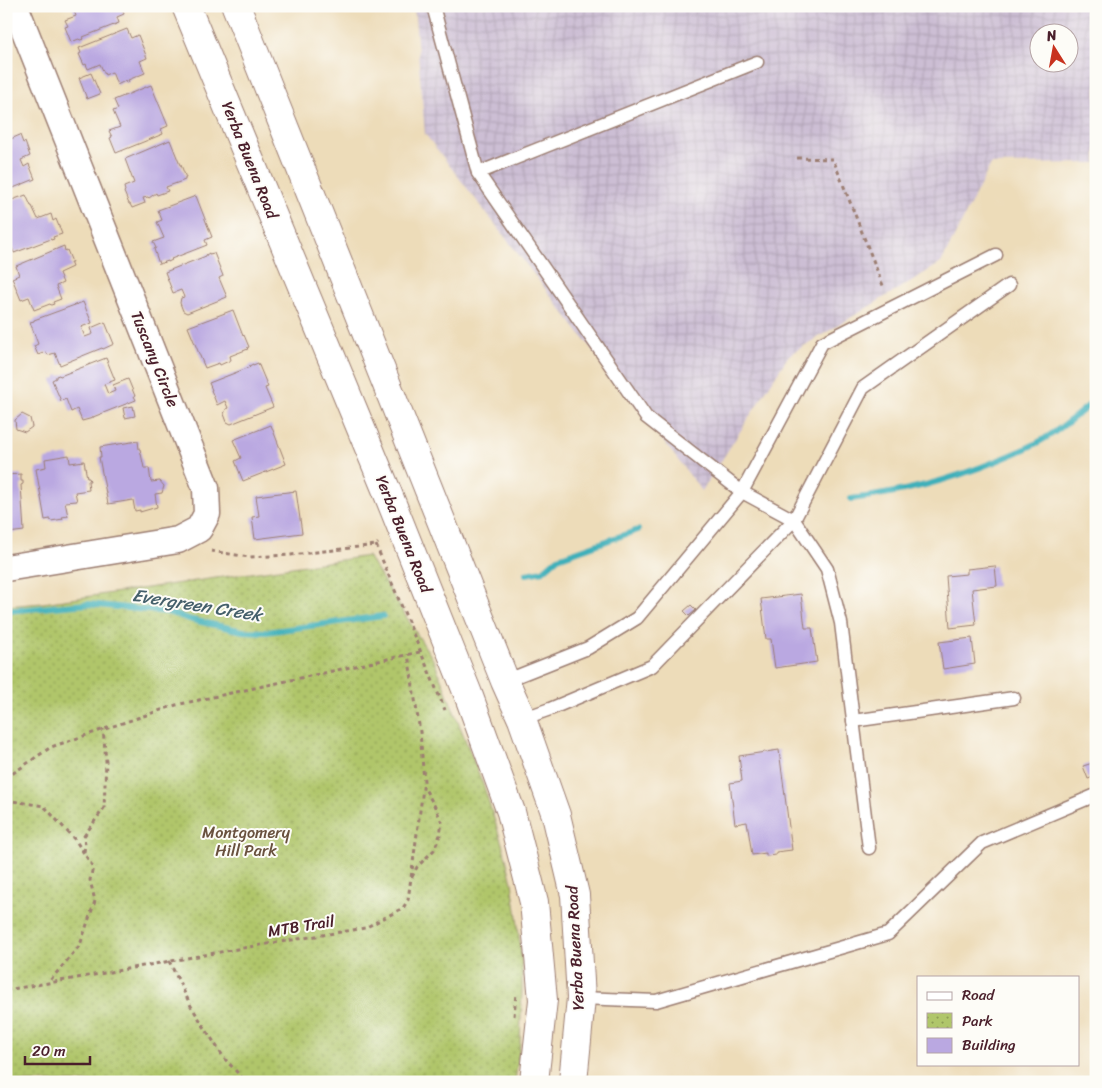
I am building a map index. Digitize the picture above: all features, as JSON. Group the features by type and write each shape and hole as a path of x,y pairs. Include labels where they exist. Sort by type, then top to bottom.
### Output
{"street":[{"name":"Tuscany Circle","path":"6,568 178,540 200,529 207,514 206,488 15,6"},
{"name":"Yerba Buena Road","path":"186,6 386,489 468,694 511,812 534,902 543,1000 534,1082"},
{"name":"Yerba Buena Road","path":"236,6 505,681 522,719 556,815 575,895 581,998 573,1082"},
{"path":"468,694 505,681"},
{"path":"482,734 522,719"}],"lane":[{"path":"434,6 478,173 646,417 742,492 794,520 827,569 841,623 869,848"},
{"path":"478,173 757,62"},
{"path":"505,681 588,648 637,618 742,492 822,344 996,254"},
{"path":"522,719 550,710 652,666 794,520 863,388 1009,285"},
{"path":"853,721 1014,698"},
{"path":"581,998 656,1001 888,934 982,843 1096,795"}],"path":[{"path":"797,158 834,159 884,288"},
{"path":"376,545 448,717"},
{"path":"6,778 51,747 176,705 448,645"},
{"name":"MTB Trail","path":"6,990 365,928 403,908 408,900 424,786 420,732 408,654"},
{"path":"84,853 84,836 104,808 106,761 103,729"},
{"name":"MTB Trail","path":"411,880 417,867 434,850 442,822 424,786"},
{"path":"6,800 44,806 76,841 92,867 90,880 95,901 80,945 47,984"},
{"path":"169,961 200,1021 224,1058 246,1082"},
{"path":"514,1019 515,984"}],"shaded area":[{"path":"414,6 1096,6 1096,163 991,164 941,263 789,355 702,491 425,134"}],"green space":[{"name":"Montgomery Hill Park","path":"368,556 434,661 484,787 504,850 512,883 522,965 520,1044 515,1082 6,1082 6,606 43,603"}],"building":[{"path":"72,6 121,6 124,14 117,17 119,23 83,37 84,39 71,42 65,27 68,26 65,20 76,16"},
{"path":"1082,6 1096,6 1096,27 1088,7 1083,9"},
{"path":"127,29 131,38 138,35 147,58 140,61 145,73 128,80 129,82 126,83 125,81 117,85 112,72 105,75 100,64 88,69 79,54 81,53 79,48"},
{"path":"91,73 100,94 87,99 79,78"},
{"path":"151,85 168,126 161,129 163,134 116,153 109,131 120,127 113,111 118,109 114,100"},
{"path":"20,135 23,143 25,142 30,156 21,160 24,167 29,164 35,179 6,191 6,141"},
{"path":"170,140 186,178 185,180 166,187 168,191 157,195 156,193 149,198 143,198 145,203 132,208 124,192 124,187 134,183 125,159"},
{"path":"26,195 38,219 51,214 53,221 56,219 62,234 53,237 54,239 14,253 12,248 6,250 6,202"},
{"path":"196,196 212,237 205,240 207,245 159,264 153,242 164,238 157,222 162,220 158,210"},
{"path":"64,246 72,262 70,262 72,267 59,273 63,283 56,286 61,299 53,302 54,304 34,310 29,297 21,300 12,278 19,275 16,266"},
{"path":"209,253 214,253 223,276 219,278 227,297 187,313 183,311 180,303 181,298 184,297 181,290 173,293 165,272 206,256"},
{"path":"83,302 92,323 81,327 85,337 93,334 91,328 105,322 114,344 60,365 55,353 48,355 46,352 38,355 34,346 38,344 30,322"},
{"path":"233,310 249,347 230,356 231,360 220,365 219,363 205,368 188,327"},
{"path":"106,358 115,380 104,384 108,394 115,391 113,385 128,379 136,400 82,421 77,409 71,412 66,399 61,401 52,380 56,376"},
{"path":"258,363 268,387 265,388 273,407 231,424 227,422 224,414 228,408 225,401 217,405 209,383"},
{"path":"133,406 135,416 125,418 123,408"},
{"path":"22,414 30,418 32,427 25,432 16,429 15,420"},
{"path":"271,425 286,464 243,481 235,461 241,458 233,440"},
{"path":"138,441 144,468 149,468 151,482 160,481 164,486 162,493 155,494 157,507 140,512 140,510 135,511 133,500 108,504 99,457 101,457 100,447"},
{"path":"69,455 70,463 84,461 87,478 90,481 88,481 89,490 75,492 77,501 65,502 68,516 62,517 63,519 45,520 36,469 46,467 45,459"},
{"path":"21,474 21,481 23,481 21,485 24,531 6,533 6,520 8,520 6,509 6,475"},
{"path":"296,491 302,533 255,539 252,517 259,516 256,496"},
{"path":"995,566 997,586 972,589 976,625 950,628 946,576 967,574 967,569"},
{"path":"801,594 805,628 812,628 817,662 775,668 771,639 766,639 761,599"},
{"path":"691,605 696,610 689,616 684,611"},
{"path":"972,638 975,664 943,669 939,642"},
{"path":"779,750 792,850 776,852 776,855 766,856 766,853 752,855 747,822 735,824 730,783 742,781 739,756"},
{"path":"1096,762 1096,776 1088,779 1083,766"}],"waterway":[{"name":"Evergreen Creek","path":"851,499 926,485 963,474 1005,458 1044,439 1096,400"},
{"name":"Evergreen Creek","path":"526,574 543,571 558,558 638,530"},
{"name":"Evergreen Creek","path":"6,611 88,604 167,612 192,620 243,631 266,632 383,616"}]}
